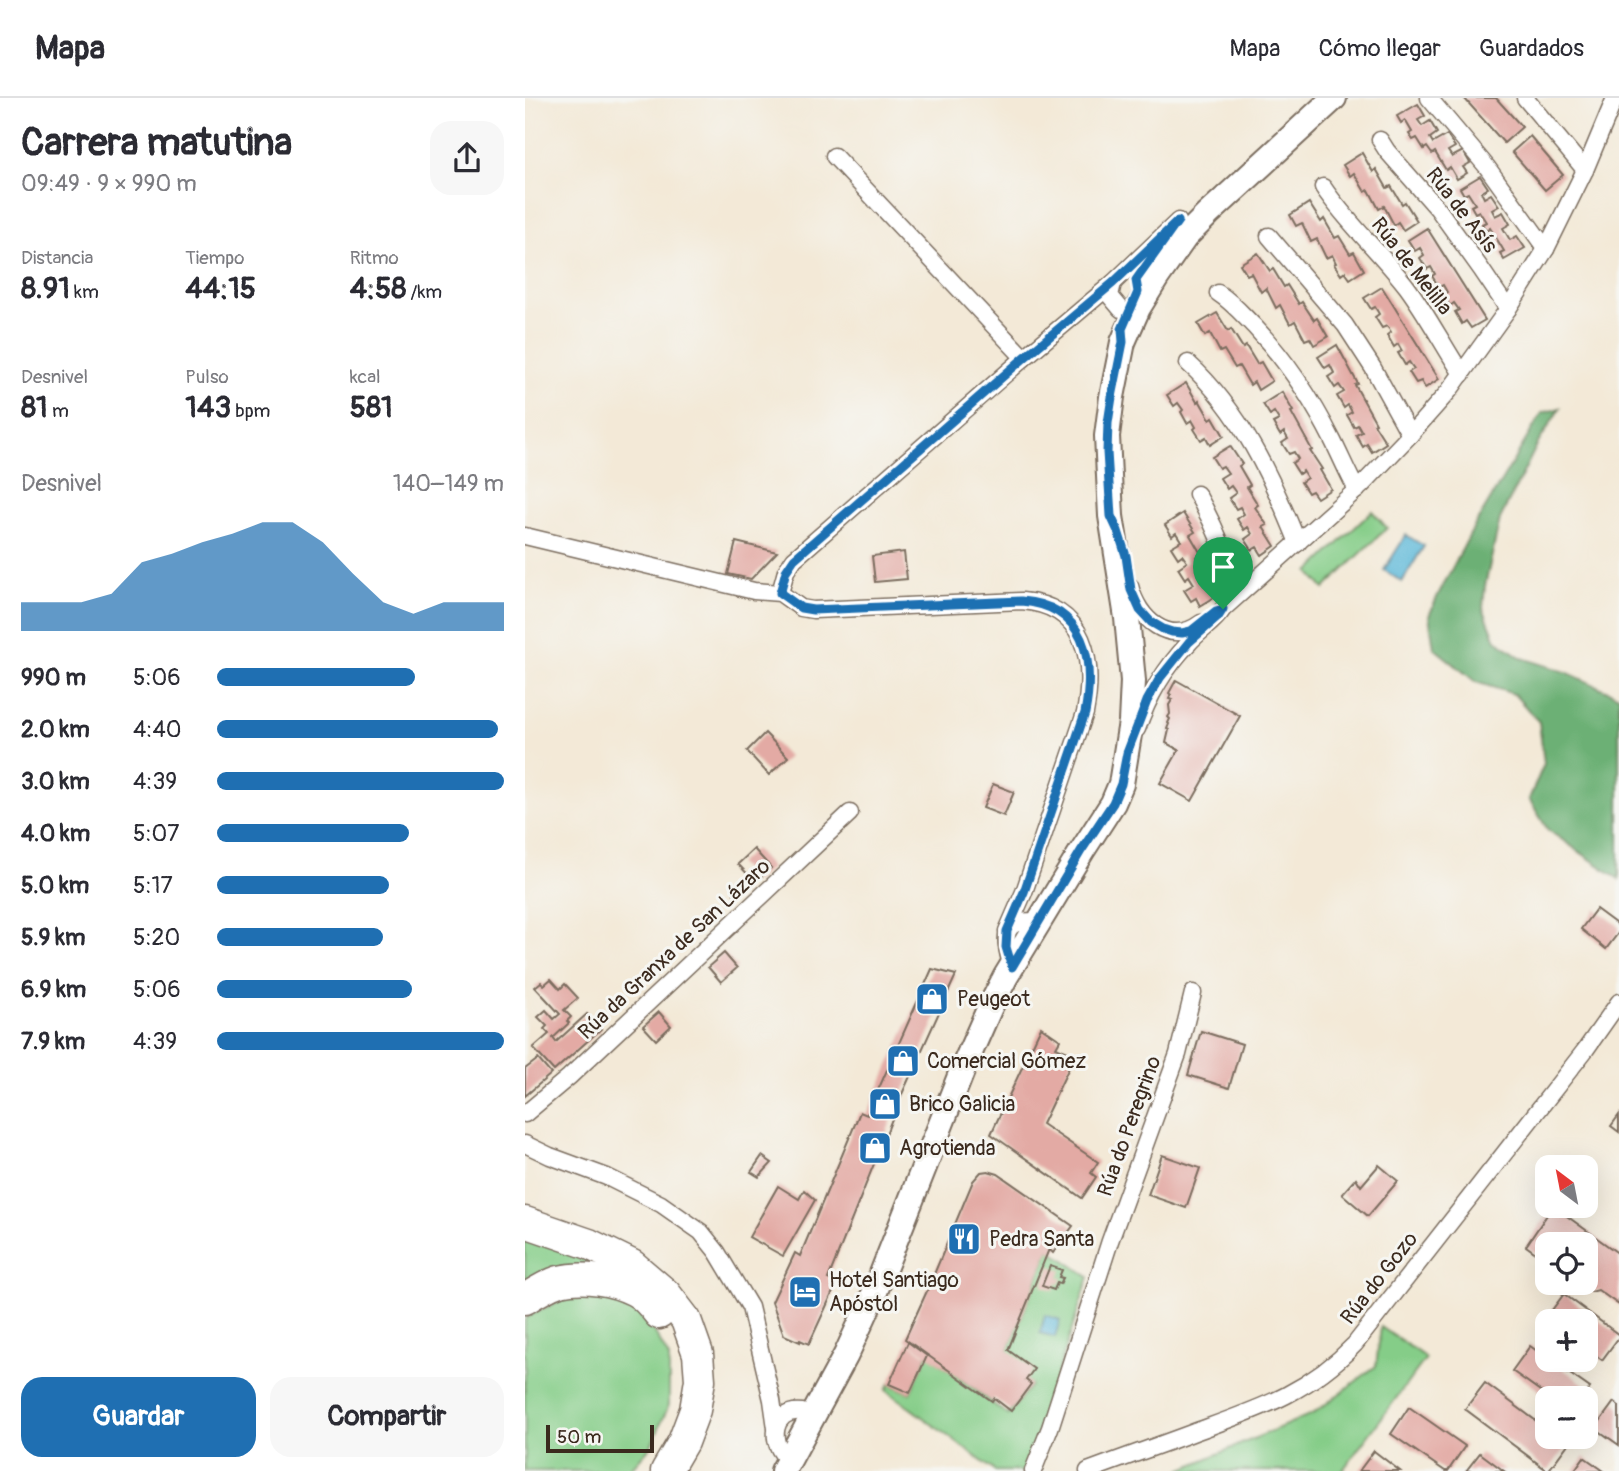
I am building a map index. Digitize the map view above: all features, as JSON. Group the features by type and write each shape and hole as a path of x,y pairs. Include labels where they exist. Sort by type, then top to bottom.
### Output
{"highway":[{"path":"525,1222 589,1244 632,1265 666,1294 686,1320 698,1354 700,1380 695,1410 683,1442 666,1471"},
{"path":"525,1299 544,1287 561,1281 586,1278 604,1281 635,1291 650,1303 667,1325 681,1354 685,1384 682,1409 671,1437 648,1471"}],"main road":[{"path":"1081,851 1107,774 1117,701 1114,638 1092,479 1091,442 1098,381 1104,356 1125,294 1182,229 1310,98"},
{"path":"786,1465 801,1415 846,1355 865,1315 989,1007 1012,967 1032,922 1113,803 1121,784 1133,700 1132,662 1111,516 1107,452 1108,423 1123,342 1138,308 1182,229 1207,214 1334,98"},
{"path":"1123,342 1125,294"}],"street":[{"path":"1429,98 1487,167 1546,249"},
{"path":"1525,98 1585,170"},
{"path":"1127,753 1147,701 1160,678 1189,642 1357,490 1410,435 1462,374 1546,249 1585,170 1615,98"},
{"name":"Rúa de Asís","path":"1380,140 1438,209 1508,309"},
{"path":"834,156 1024,358"},
{"name":"Rúa de Melilla","path":"1323,187 1408,289 1462,374"},
{"path":"1269,236 1345,325 1373,368 1410,435"},
{"path":"1218,293 1231,302 1266,339 1291,371 1333,440 1357,490"},
{"path":"780,593 786,571 794,559 1024,358 1091,302 1125,294"},
{"path":"1188,362 1223,401 1255,447 1298,543"},
{"path":"1197,494 1222,548 1238,595"},
{"path":"1111,516 1126,556 1131,590 1140,610 1151,622 1163,629 1182,633 1191,631 1216,611 1223,609"},
{"path":"525,536 754,591 780,593 801,608 813,610 1021,601 1045,605 1064,615 1076,630 1088,659 1090,689 1085,713 1024,892 1007,931 1006,947 1012,967"},
{"name":"Rúa da Granxa de San Lázaro","path":"525,1114 569,1077 851,813"},
{"path":"1024,892 1023,915 1032,922"},
{"path":"1007,931 1014,924 1032,922"},
{"name":"Rúa do Peregrino","path":"1033,1471 1050,1428 1110,1241 1178,1054 1193,993"},
{"name":"Rúa do Gozo","path":"1088,1471 1259,1408 1299,1389 1329,1368 1355,1343 1586,1049 1619,1002"},
{"path":"525,1144 607,1177 661,1204 701,1232 717,1252 750,1307 772,1400 776,1428 774,1438 786,1465"},
{"path":"772,1400 801,1415"},
{"path":"776,1428 782,1418 801,1415"}],"green space":[{"path":"1560,408 1537,445 1500,519 1485,586 1483,608 1496,640 1522,658 1566,672 1619,696 1619,879 1548,830 1529,799 1544,764 1539,722 1514,694 1476,682 1434,648 1429,616 1475,525 1542,413"},
{"path":"1372,511 1387,528 1324,589 1309,572"},
{"path":"525,1236 594,1261 590,1269 525,1284"},
{"path":"1049,1249 1089,1277 1024,1471 995,1471 886,1390 889,1384 910,1393 928,1354 1008,1415 1031,1385 1008,1350"},
{"path":"599,1294 624,1302 649,1322 669,1358 669,1405 651,1446 629,1471 525,1471 525,1320 571,1295"},
{"path":"1381,1327 1426,1358 1342,1471 1178,1471 1314,1413 1376,1366"}],"water":[{"path":"1406,535 1424,546 1402,582 1384,570"},
{"path":"1045,1315 1060,1320 1055,1337 1040,1333"}],"building":[{"path":"1464,98 1496,98 1522,127 1504,143"},
{"path":"1418,104 1425,116 1418,120 1422,126 1430,121 1437,133 1430,138 1433,143 1447,135 1455,147 1448,151 1452,157 1463,151 1470,163 1463,167 1467,173 1457,179 1450,167 1446,170 1435,152 1432,154 1427,147 1424,149 1417,138 1413,140 1405,120 1401,123 1397,116"},
{"path":"1530,136 1563,175 1545,190 1512,152"},
{"path":"1362,153 1373,172 1376,169 1387,188 1391,186 1417,221 1403,230 1398,222 1394,225 1384,206 1379,209 1369,190 1365,192 1354,173 1350,176 1343,165"},
{"path":"1480,176 1488,188 1481,192 1484,198 1491,194 1499,206 1492,210 1495,216 1503,212 1510,224 1503,228 1510,240 1517,236 1525,248 1504,260 1500,253 1504,251 1490,228 1486,231 1482,224 1486,222 1479,211 1475,213 1471,206 1475,204 1468,193 1464,195 1460,188"},
{"path":"1309,203 1321,222 1324,219 1335,238 1339,236 1350,254 1354,252 1364,270 1350,279 1345,272 1341,275 1332,255 1326,258 1317,239 1311,242 1302,223 1296,226 1290,215"},
{"path":"1427,228 1485,320 1471,328 1466,321 1462,324 1455,312 1459,310 1454,303 1450,306 1443,294 1447,292 1443,285 1439,287 1432,276 1435,274 1431,267 1427,269 1420,258 1424,255 1420,248 1415,251 1408,240"},
{"path":"1258,253 1270,271 1273,269 1284,287 1287,285 1299,304 1302,302 1314,320 1317,318 1328,337 1314,345 1310,338 1305,340 1295,321 1290,324 1280,305 1276,308 1266,288 1261,292 1251,273 1247,275 1240,264"},
{"path":"1382,287 1439,379 1425,388 1421,381 1416,383 1409,372 1414,369 1409,362 1405,365 1398,353 1402,351 1398,344 1394,347 1387,335 1391,332 1387,326 1382,328 1375,317 1379,314 1375,307 1371,309 1364,298"},
{"path":"1217,313 1228,331 1231,329 1243,348 1246,346 1257,364 1261,362 1272,381 1258,390 1254,382 1250,385 1239,366 1235,368 1224,350 1220,352 1210,333 1205,336 1198,324"},
{"path":"1337,345 1358,384 1355,385 1376,423 1374,424 1386,443 1372,452 1367,444 1363,447 1356,435 1362,432 1358,425 1354,427 1347,415 1352,412 1348,405 1344,408 1337,396 1344,392 1339,385 1335,388 1328,377 1334,373 1330,365 1325,368 1318,357"},
{"path":"1186,383 1210,419 1213,417 1224,436 1210,445 1206,437 1201,440 1192,420 1187,423 1178,403 1174,406 1167,395"},
{"path":"1282,392 1331,489 1317,498 1312,491 1308,493 1301,482 1307,478 1303,471 1299,474 1292,463 1298,459 1294,452 1289,454 1282,443 1288,439 1284,432 1280,435 1273,423 1279,420 1274,412 1270,415 1263,404"},
{"path":"1230,446 1242,464 1239,466 1250,485 1247,487 1258,505 1255,507 1267,525 1263,527 1275,546 1262,555 1257,547 1252,550 1245,539 1252,534 1248,527 1244,530 1237,519 1244,514 1240,507 1236,509 1229,498 1236,493 1231,486 1227,489 1220,478 1228,473 1223,466 1219,468 1212,457"},
{"path":"1183,513 1195,532 1190,535 1201,554 1196,557 1208,575 1203,578 1215,597 1200,606 1196,598 1191,601 1184,590 1194,584 1189,576 1185,579 1178,568 1187,562 1182,555 1178,558 1171,547 1181,541 1176,533 1172,536 1165,525"},
{"path":"736,542 777,552 751,579 728,574"},
{"path":"904,552 907,579 875,582 872,556"},
{"path":"1176,680 1240,716 1192,801 1160,783 1179,750 1166,743 1169,705 1172,700 1169,699 1169,693"},
{"path":"765,733 788,757 769,775 747,751"},
{"path":"993,784 1014,792 1004,816 983,808"},
{"path":"754,849 771,868 755,882 738,864"},
{"path":"743,886 746,890 737,897 734,894"},
{"path":"1596,909 1619,926 1619,932 1606,949 1581,929"},
{"path":"724,953 737,968 721,982 708,967"},
{"path":"932,969 956,975 902,1094 828,1279 837,1283 809,1344 800,1342 784,1335 772,1302 795,1253 800,1256 860,1112 867,1115"},
{"path":"551,979 560,989 565,984 578,998 564,1010 571,1017 567,1021 569,1023 553,1038 556,1042 587,1014 601,1029 554,1071 533,1048 549,1034 544,1029 547,1026 538,1017 546,1010 554,1019 560,1014 535,987 541,982 544,985"},
{"path":"659,1012 671,1026 656,1040 643,1026"},
{"path":"1041,1027 1060,1040 1056,1047 1075,1055 1042,1124 1098,1162 1091,1173 1096,1177 1082,1198 991,1134"},
{"path":"1201,1031 1242,1044 1229,1088 1188,1075"},
{"path":"538,1059 551,1074 525,1096 525,1069"},
{"path":"1619,1115 1619,1132 1611,1126"},
{"path":"1162,1155 1200,1168 1186,1208 1148,1195"},
{"path":"762,1156 772,1163 759,1177 751,1172"},
{"path":"1379,1165 1398,1181 1368,1216 1342,1194 1356,1178 1361,1186"},
{"path":"981,1172 998,1174 1073,1226 1053,1253 1049,1249 1008,1350 1034,1369 1026,1380 1031,1384 1011,1411 994,1398 992,1401 905,1339 973,1181"},
{"path":"778,1186 799,1199 804,1190 815,1200 783,1256 749,1237"},
{"path":"1545,1218 1570,1218 1589,1232 1535,1232"},
{"path":"1535,1233 1535,1252 1526,1246"},
{"path":"1598,1239 1619,1254 1619,1305 1598,1290"},
{"path":"1050,1266 1062,1270 1059,1277 1063,1278 1054,1290 1042,1286"},
{"path":"1565,1295 1584,1309 1553,1309"},
{"path":"1598,1319 1619,1335 1602,1360 1598,1357"},
{"path":"908,1342 927,1356 910,1393 889,1384"},
{"path":"1530,1346 1535,1350 1535,1372 1567,1372 1587,1386 1535,1387 1512,1371"},
{"path":"1485,1383 1535,1420 1535,1449 1564,1449 1548,1471 1465,1409"},
{"path":"1614,1402 1619,1406 1619,1445 1598,1430 1598,1424"},
{"path":"1409,1407 1465,1446 1448,1471 1391,1434"},
{"path":"1374,1451 1400,1471 1359,1471"},
{"path":"1480,1453 1504,1471 1466,1471"},
{"path":"1584,1457 1604,1471 1574,1471"}],"place":[{"name":"Peugeot","path":"932,999"},
{"name":"Comercial Gómez","path":"903,1061"},
{"name":"Brico Galicia","path":"885,1104"},
{"name":"Agrotienda","path":"875,1148"},
{"name":"Pedra Santa","path":"964,1239"},
{"name":"Hotel Santiago Apóstol","path":"805,1292"}],"route":[{"path":"1178,221 1136,280 1138,292 1122,329 1123,342 1108,423 1111,516 1126,556 1131,590 1140,610 1151,622 1163,629 1182,633 1191,631 1216,611 1223,609 1218,617 1189,642 1160,678 1147,701 1127,753 1121,784 1113,803 1012,967 1005,938 1024,892 1085,713 1090,689 1088,659 1082,640 1072,623 1057,611 1033,602 813,610 801,608 780,593 786,571 794,559 1113,283 1178,221"}]}
